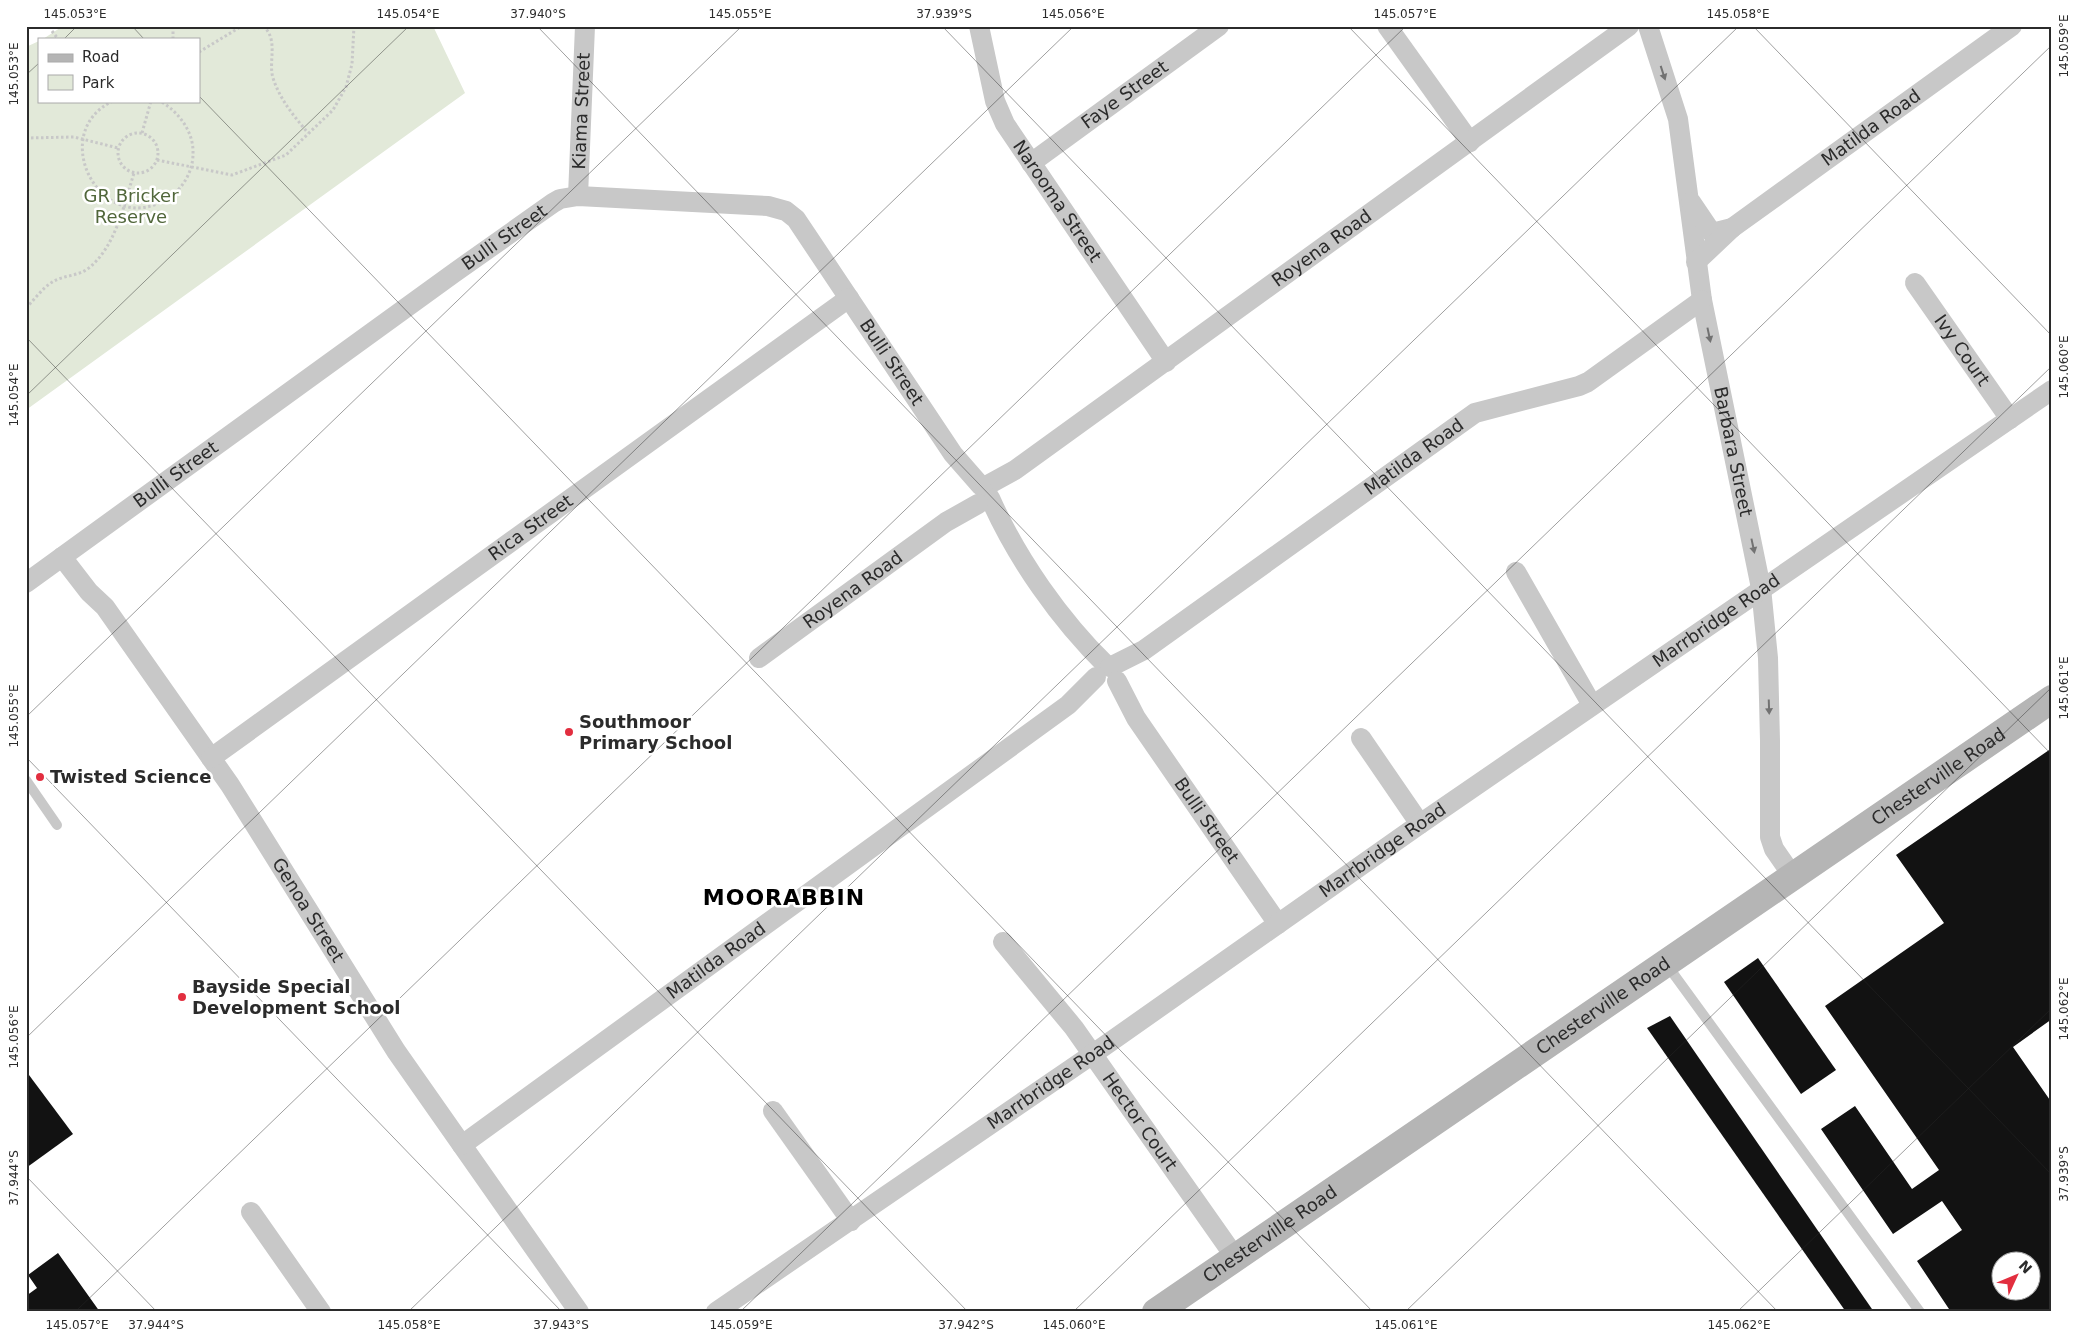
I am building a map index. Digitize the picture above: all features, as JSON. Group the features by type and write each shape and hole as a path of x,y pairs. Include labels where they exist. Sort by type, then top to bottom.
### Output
{"main road":[{"name":"Chesterville Road","path":"1156,1312 1792,875 2052,699"}],"street":[{"name":"Kiama Street","path":"578,196 585,26"},
{"name":"Narooma Street","path":"979,26 999,113 1166,362"},
{"name":"Faye Street","path":"1031,163 1219,26"},
{"path":"1387,26 1470,142"},
{"name":"Royena Road","path":"759,658 1015,470 1629,26"},
{"name":"Barbara Street","path":"1648,26 1678,119 1702,300 1761,588 1769,695 1770,837 1774,849 1792,875"},
{"name":"Matilda Road","path":"1696,262 1732,228 2012,26"},
{"name":"Bulli Street","path":"26,583 461,268 560,199 578,196 778,208 786,211 796,219 1007,534 1278,924"},
{"path":"1688,196 1708,230 1712,233 1732,228"},
{"name":"Ivy Court","path":"1915,283 2010,419"},
{"name":"Rica Street","path":"211,758 849,298"},
{"name":"Matilda Road","path":"462,1145 1470,416 1482,410 1588,382 1702,300"},
{"name":"Marrbridge Road","path":"723,1310 1093,1054 1420,824 1761,588 2052,390"},
{"name":"Genoa Street","path":"67,553 96,586 105,607 211,758 257,828 396,1052 579,1312"},
{"path":"1516,572 1592,705"},
{"path":"1361,738 1420,824"},
{"name":"Hector Court","path":"1003,942 1074,1028 1235,1257"},
{"path":"773,1111 851,1221"},
{"path":"251,1212 321,1312"}],"lane":[{"path":"26,780 57,825"},
{"path":"1665,962 1920,1312"}],"path":[{"path":"200,51 242,26"},
{"path":"263,26 267,29 272,41 272,76 284,103 308,133"},
{"path":"157,160 232,175 286,154 333,110 346,87 352,64 354,26"},
{"path":"52,31 57,38"},
{"path":"142,134 151,102"},
{"path":"105,103 87,126 83,140 82,158 87,175 98,190 112,201 124,206 144,208 160,204 174,195 183,185 192,167 193,144 188,131 182,119 162,102"},
{"path":"136,133 142,134 154,140 158,153 157,160 146,172 134,174 128,171 119,161 118,148 124,138 136,133"},
{"path":"26,138 74,137 118,148"},
{"path":"26,308 52,282 82,272 97,260 108,245 124,206 134,174"}],"green space":[{"name":"GR Bricker Reserve","path":"63,26 433,26 465,93 26,410 26,47 38,41 38,102 200,102 200,38 45,38"}],"building":[{"path":"2052,748 2052,1019 2013,1047 2052,1103 2052,1312 1951,1312 1917,1261 1962,1230 1942,1201 1893,1234 1821,1129 1855,1106 1912,1189 1939,1170 1825,1006 1944,923 1896,855"},
{"path":"1758,958 1836,1070 1801,1094 1724,982"},
{"path":"1670,1016 1874,1312 1846,1312 1647,1028"},
{"path":"26,1071 73,1134 26,1168"},
{"path":"58,1253 100,1312 26,1312 26,1296 37,1288 28,1275"}],"place":[{"name":"Southmoor Primary School","path":"569,732"},
{"name":"Twisted Science","path":"40,777"},
{"name":"Bayside Special Development School","path":"182,997"}],"district":[{"name":"MOORABBIN","path":"784,897"}]}
